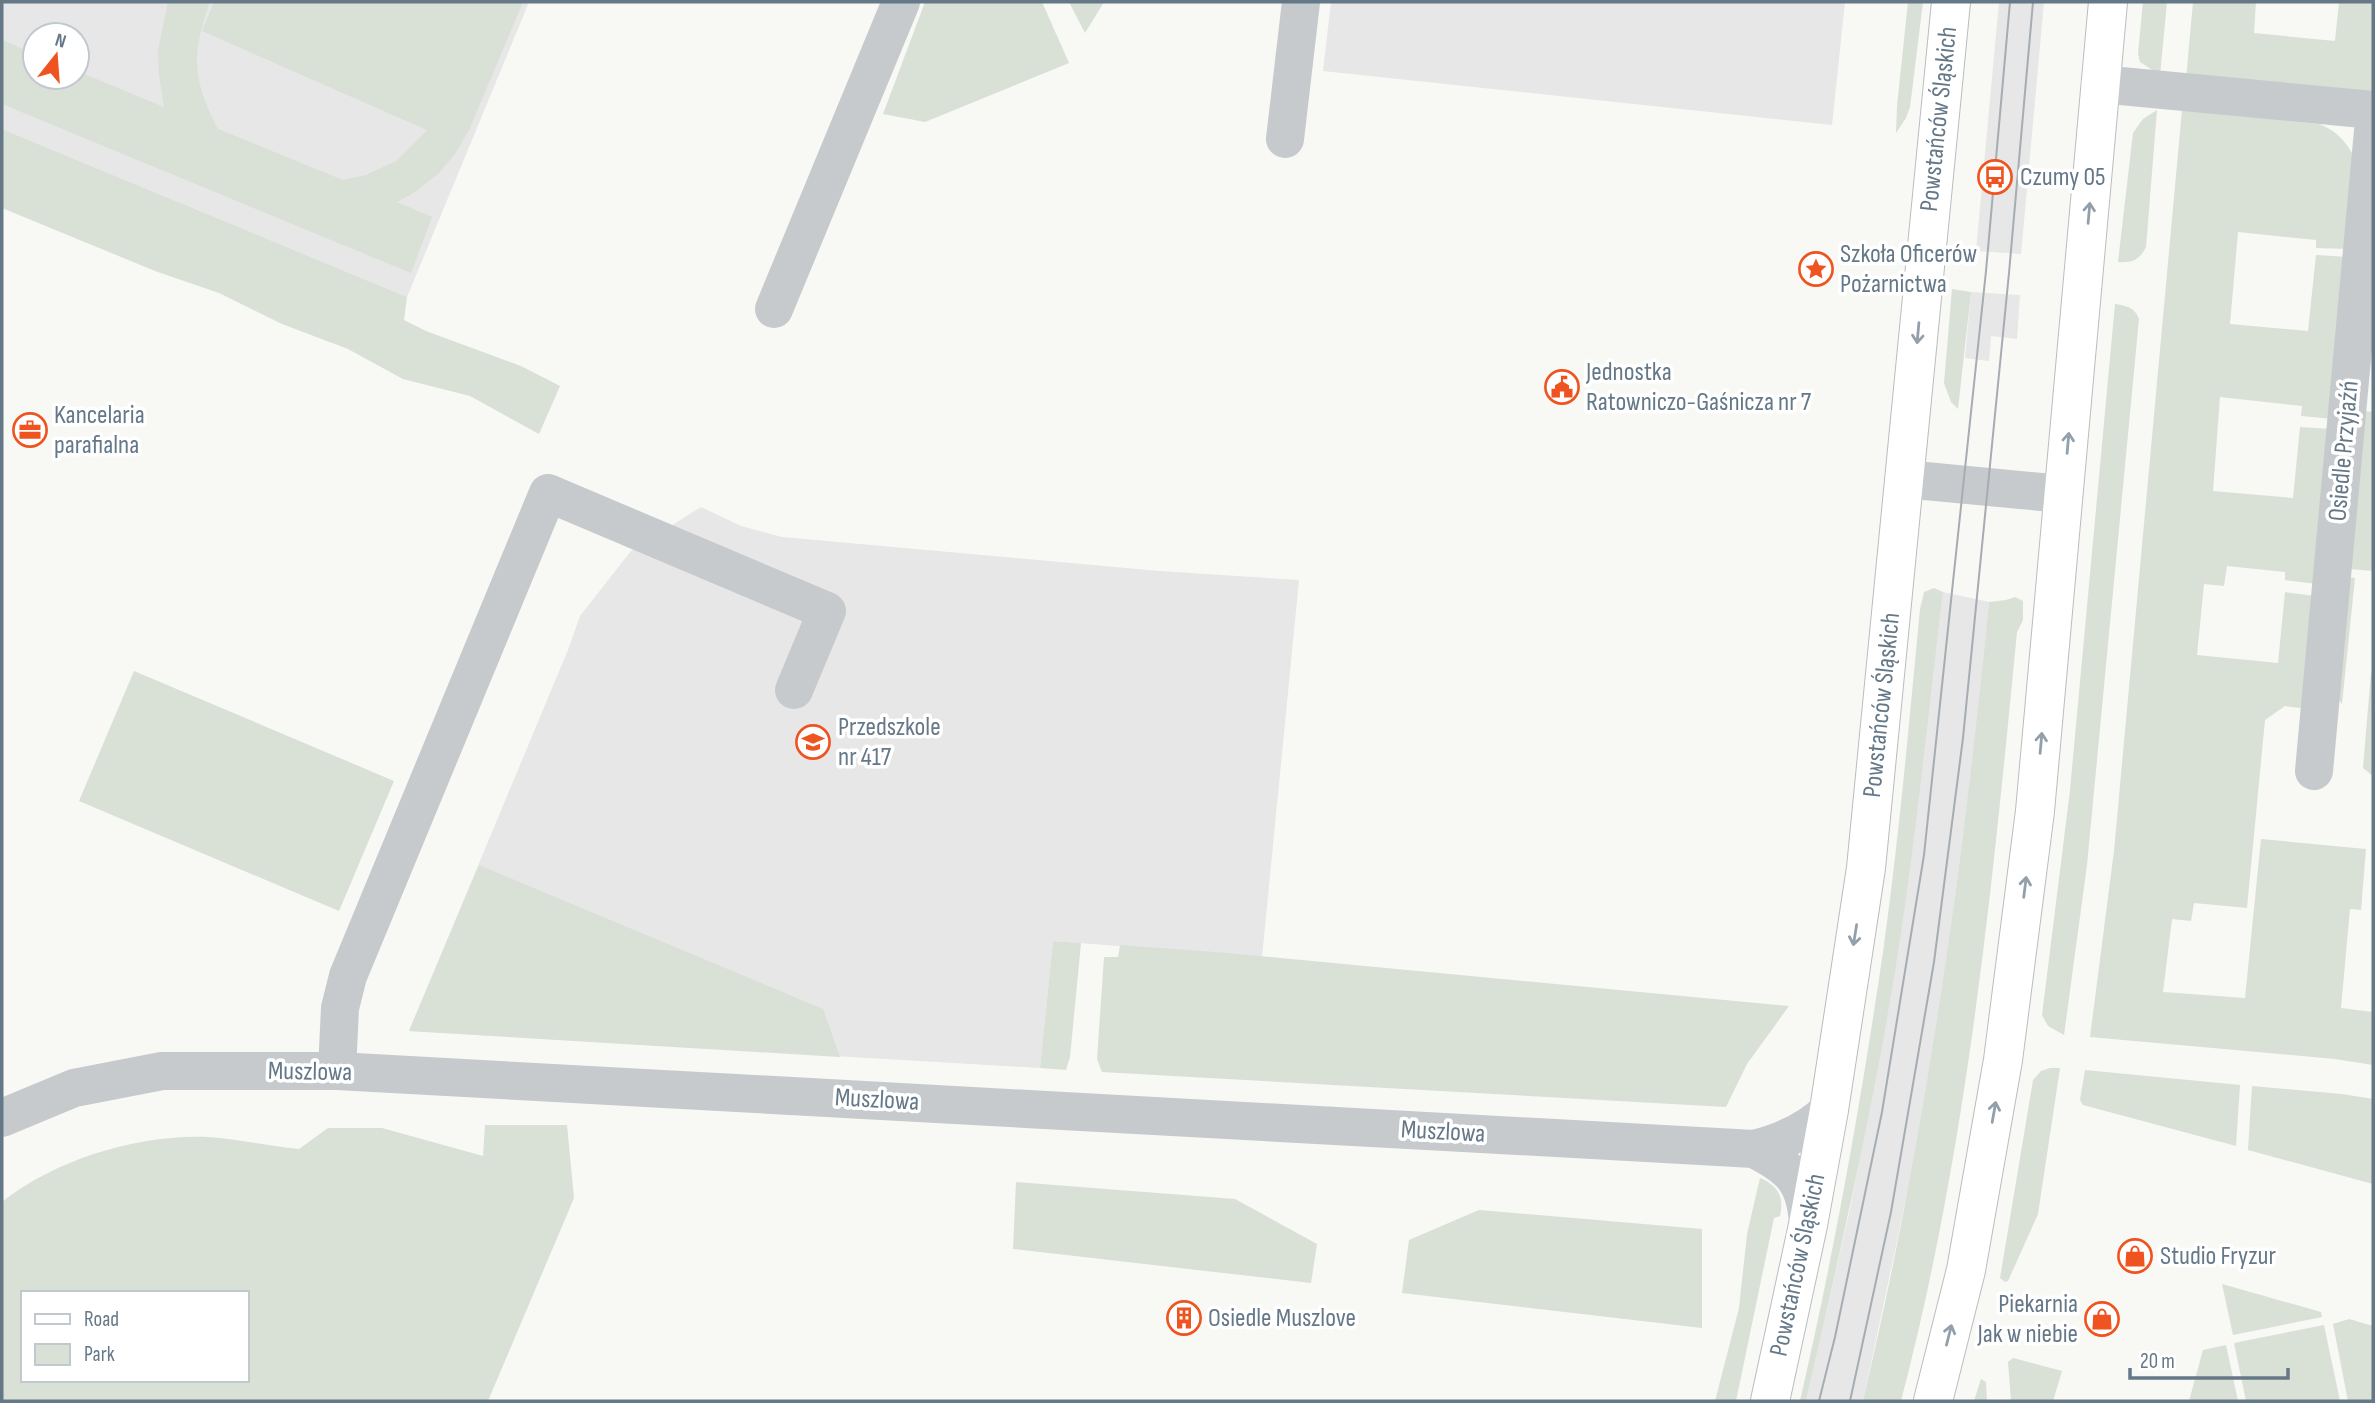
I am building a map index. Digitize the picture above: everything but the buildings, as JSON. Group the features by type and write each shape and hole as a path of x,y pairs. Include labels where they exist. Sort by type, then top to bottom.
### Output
{"main road":[{"name":"Powstańców Śląskich","path":"1770,1401 1808,1225 1829,1110 1866,868 1951,2"},
{"path":"1933,1401 1966,1270 2003,1060 2035,811 2108,2"}],"street":[{"path":"774,309 901,2"},
{"path":"1285,139 1301,2"},
{"path":"2100,84 2373,110"},
{"name":"Osiedle Przyjaźń","path":"2314,771 2373,131"},
{"path":"1905,479 2063,494"},
{"path":"337,1071 340,1008 348,976 548,494 827,611 794,690"},
{"name":"Muszlowa","path":"3,1114 74,1088 162,1071 337,1071 1754,1149 1797,1134 1817,1122 1829,1110"},
{"name":"Muszlowa","path":"1754,1149 1789,1171 1800,1186 1807,1202 1808,1225"}],"shaded area":[{"path":"2,2 529,2 407,297 2,129"},
{"path":"1331,2 1845,2 1832,125 1323,71"},
{"path":"1999,2 2044,2 2021,254 1976,251"},
{"path":"1971,292 2020,295 2017,339 1991,336 1989,361 1965,358"},
{"name":"Przedszkole nr 417","path":"701,507 741,526 782,537 1159,571 1299,580 1262,957 1053,941 1040,1068 409,1031 580,616 631,551"},
{"path":"1943,592 1989,602 1975,749 1939,1015 1912,1170 1863,1401 1806,1401 1850,1209 1889,1006"}],"green space":[{"path":"168,2 210,2 204,21 197,52 197,67 203,96 218,129 343,180 366,175 396,161 427,130 202,31 214,2 523,2 469,130 455,154 438,174 397,202 432,217 411,273 2,104 2,40 21,48 21,91 91,91 91,77 164,107 158,50"},
{"path":"925,2 1042,2 1069,63 925,122 883,114"},
{"path":"1069,2 1104,2 1085,33"},
{"path":"1908,2 1923,2 1910,107 1896,133 1897,106"},
{"path":"2143,2 2167,2 2160,75 2140,62 2138,54"},
{"path":"2193,2 2256,2 2254,33 2335,41 2339,2 2373,2 2373,99 2186,79"},
{"path":"2157,110 2146,247 2135,260 2118,262 2133,133 2143,119"},
{"path":"2182,110 2319,124 2339,136 2353,155 2348,249 2316,248 2316,240 2238,232 2230,324 2308,331 2316,255 2348,257 2333,419 2301,416 2302,406 2220,397 2213,491 2293,498 2300,427 2331,429 2317,584 2285,580 2285,572 2227,566 2224,586 2204,584 2197,655 2278,663 2285,592 2315,596 2307,693 2300,708 2285,706 2265,720 2247,908 2194,903 2191,921 2172,919 2163,992 2245,998 2261,839 2366,849 2361,910 2350,909 2341,1008 2373,1012 2373,1065 2335,1059 2090,1037 2114,851"},
{"path":"2,129 407,297 404,320 426,331 521,366 560,386 539,434 470,396 403,379 348,349 282,324 219,293 155,271 2,208"},
{"path":"1952,289 1971,292 1958,409 1951,402 1944,383"},
{"path":"2115,304 2133,310 2139,319 2087,865 2064,1035 2048,1026 2042,1015 2070,790"},
{"path":"2363,411 2373,412 2373,571 2349,569"},
{"path":"2347,577 2355,578 2342,704 2336,696"},
{"path":"1934,588 1943,592 1898,955 1850,1205 1806,1401 1800,1401 1835,1234 1875,1009 1894,866 1920,609 1924,592"},
{"path":"2015,597 2023,601 2023,620 2017,632 1998,826 1974,1019 1943,1211 1901,1401 1863,1401 1905,1203 1940,1004 1967,803 1989,602"},
{"path":"134,671 394,781 339,911 79,801"},
{"path":"2371,673 2373,674 2373,776 2363,768"},
{"path":"479,865 823,1009 840,1057 409,1031"},
{"path":"1053,941 1081,943 1070,1057 1066,1070 1040,1068"},
{"path":"1120,945 1789,1006 1747,1064 1726,1107 1102,1072 1097,1059 1104,957 1118,957"},
{"path":"2060,1068 2038,1214 2008,1281 2005,1282 2000,1278 2033,1080 2041,1071"},
{"path":"2085,1070 2240,1085 2236,1146 2083,1105 2080,1100"},
{"path":"2252,1086 2373,1099 2373,1184 2248,1150"},
{"path":"485,1125 567,1125 574,1198 488,1401 2,1401 2,1202 47,1173 99,1152 127,1145 182,1137 208,1137 299,1149 328,1128 382,1128 483,1156"},
{"path":"1760,1178 1779,1193 1780,1216 1774,1218 1736,1401 1715,1401 1739,1308 1747,1234"},
{"path":"1016,1182 1235,1199 1317,1244 1311,1283 1013,1249"},
{"path":"1479,1210 1702,1229 1702,1328 1402,1293 1409,1240"},
{"path":"2222,1284 2321,1312 2322,1317 2233,1335"},
{"path":"2349,1319 2373,1326 2373,1401 2348,1401 2333,1324"},
{"path":"2324,1325 2340,1401 2246,1401 2234,1343"},
{"path":"2226,1345 2238,1401 2189,1401 2203,1350"},
{"path":"2013,1358 2062,1371 2053,1401 2011,1401 2008,1362"},
{"path":"1981,1379 1986,1382 1987,1401 1974,1401"}],"tram line":[{"path":"1819,1401 1882,1112 1924,855 1986,271 2010,2"},
{"path":"1850,1401 1891,1212 1934,962 1963,738 2033,2"}],"place":[{"name":"Czumy 05","path":"1995,177"},
{"name":"Szkoła Oficerów Pożarnictwa","path":"1816,269"},
{"name":"Jednostka Ratowniczo-Gaśnicza nr 7","path":"1562,387"},
{"name":"Kancelaria parafialna","path":"30,430"},
{"name":"Przedszkole nr 417","path":"813,742"},
{"name":"Studio Fryzur","path":"2135,1256"},
{"name":"Osiedle Muszlove","path":"1184,1318"},
{"name":"Piekarnia Jak w niebie","path":"2102,1319"}]}
